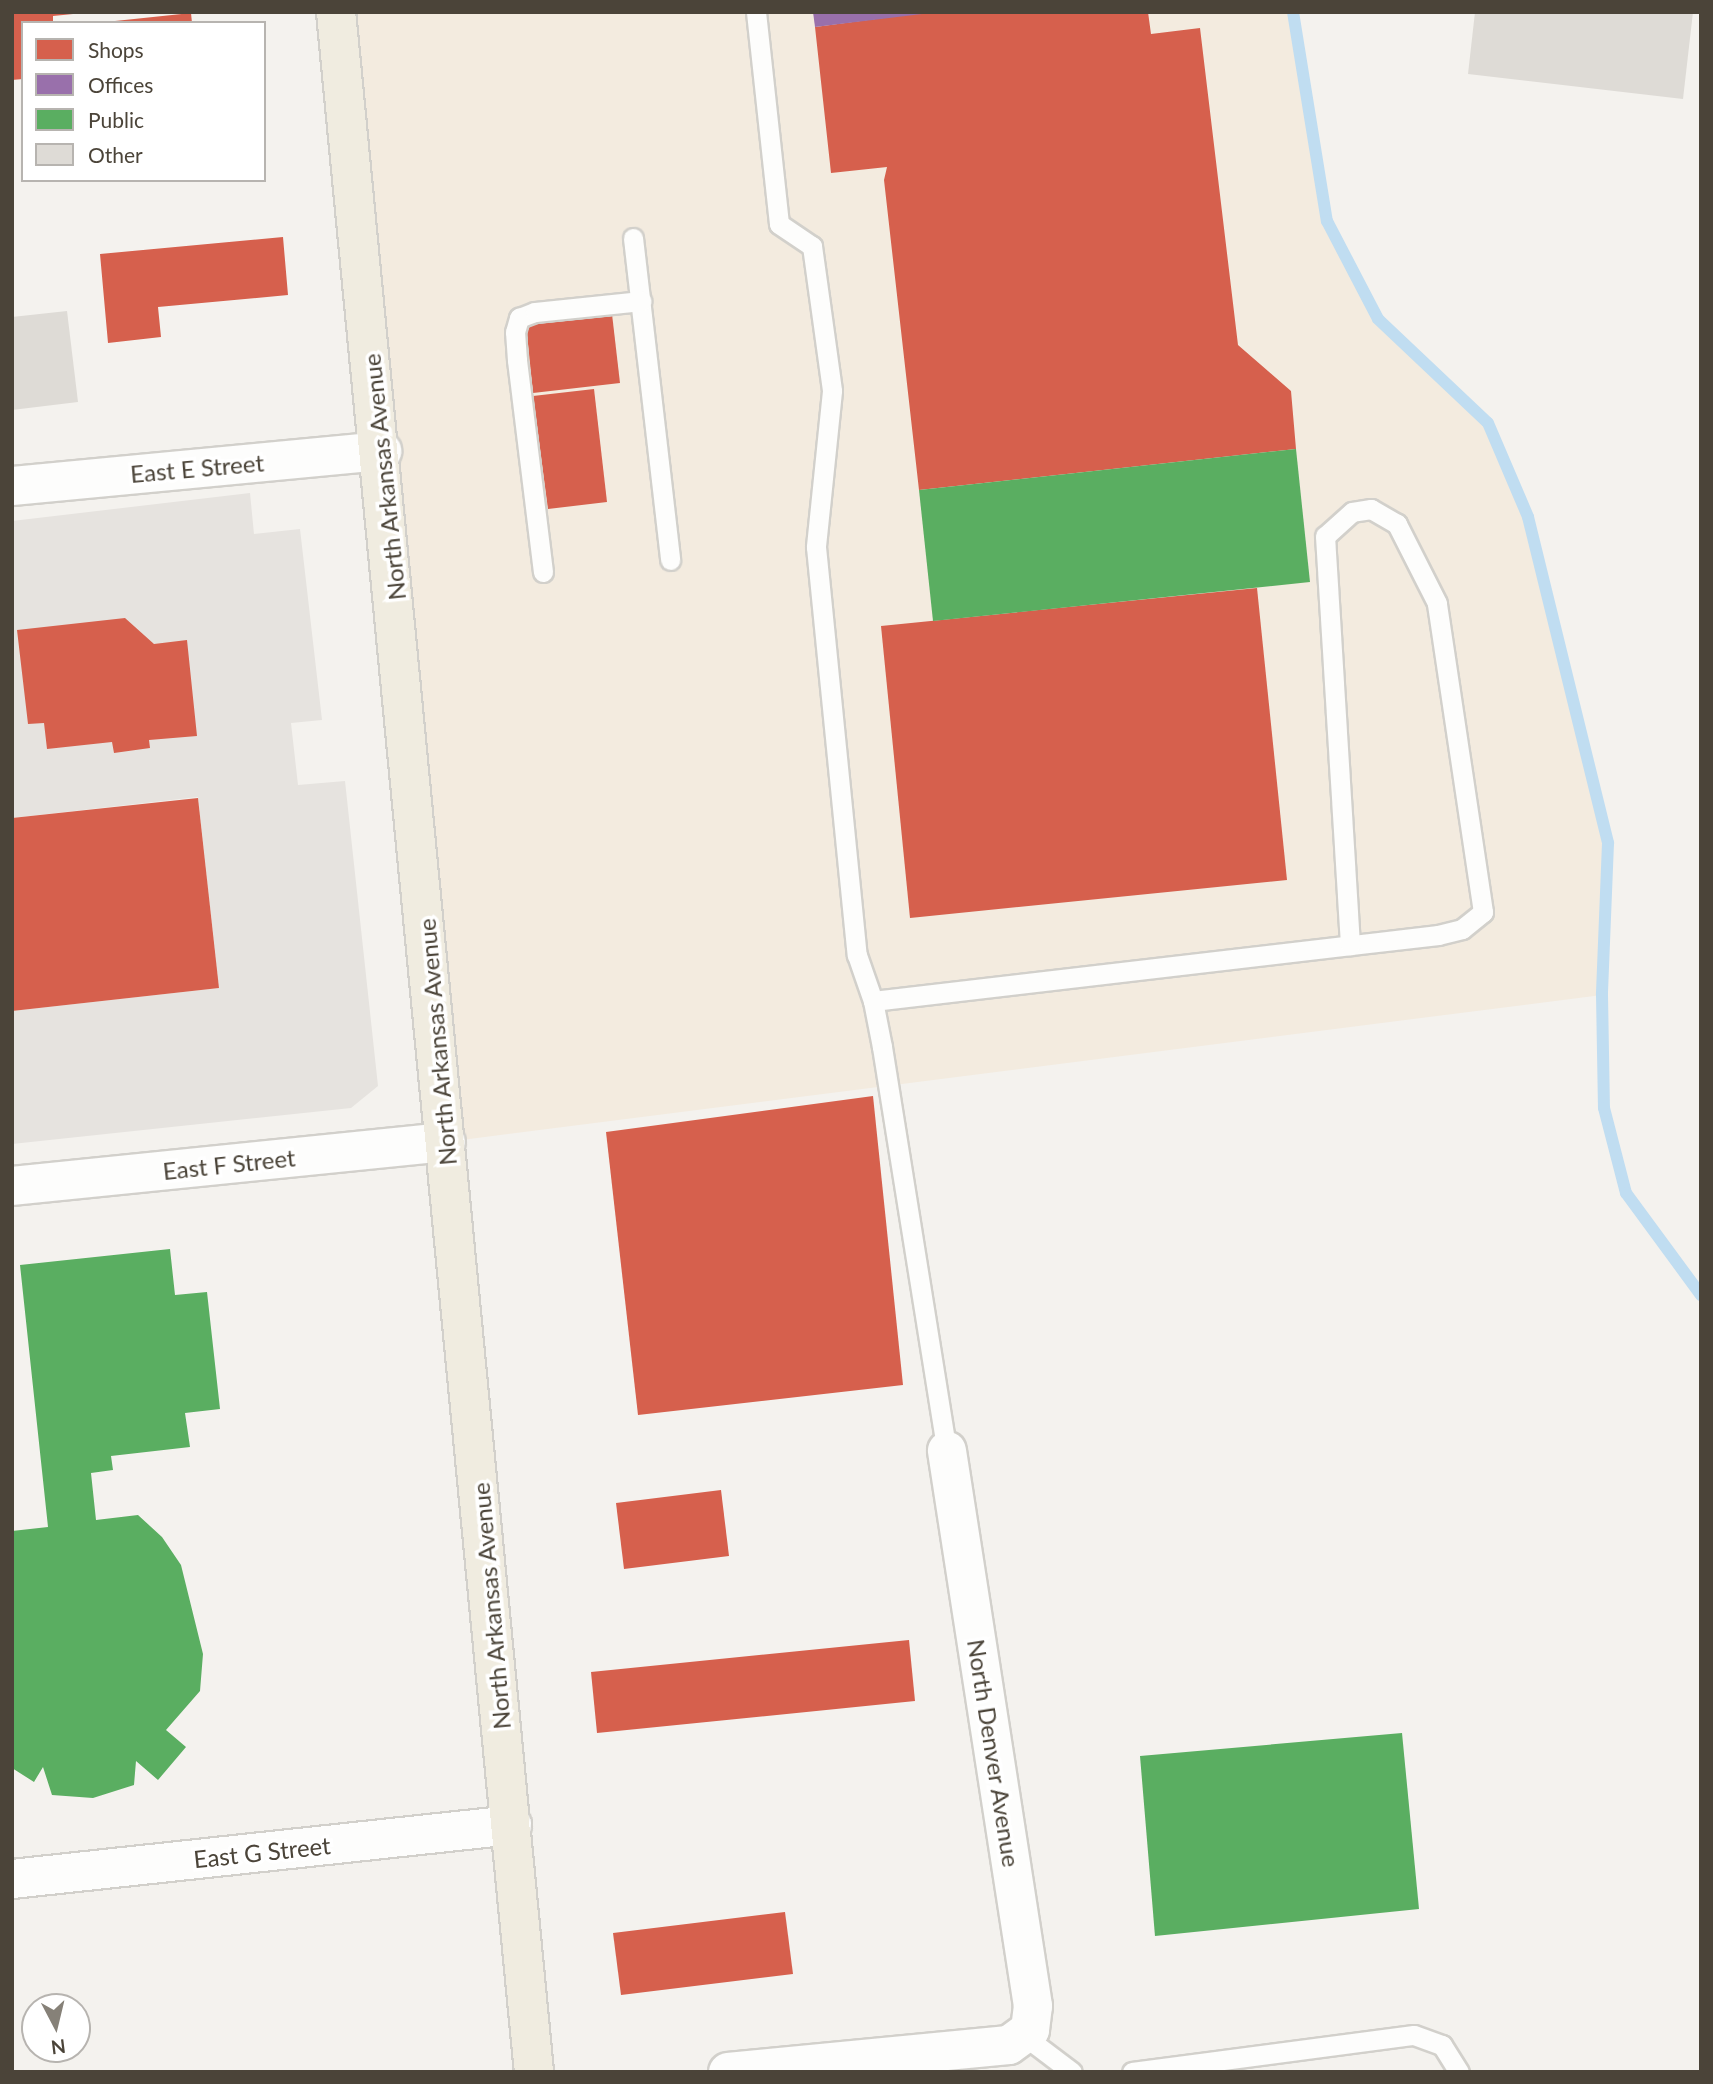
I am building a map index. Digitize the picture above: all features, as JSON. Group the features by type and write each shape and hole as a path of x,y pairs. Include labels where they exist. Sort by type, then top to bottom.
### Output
{"highway":[{"name":"North Arkansas Avenue","path":"336,12 382,451 534,2072"}],"street":[{"name":"East E Street","path":"12,486 382,451"},
{"name":"East F Street","path":"12,1186 446,1142"},
{"name":"North Denver Avenue","path":"947,1451 1033,2006 1030,2030 1016,2040"},
{"name":"East G Street","path":"12,1879 512,1825"},
{"path":"728,2072 1016,2040"}],"lane":[{"path":"755,12 779,224 812,246 832,391 816,547 857,955 873,1000 947,1451"},
{"path":"633,238 670,560"},
{"path":"543,572 516,351 519,318 535,312 640,302"},
{"path":"873,1000 1350,945 1462,929 1483,912 1437,603 1397,524 1371,509 1352,512 1325,536 1350,945"},
{"path":"1132,2072 1413,2035 1442,2045 1459,2072"},
{"path":"1016,2040 1072,2072"}],"shaded area":[{"path":"335,12 1293,12 1327,221 1378,319 1488,423 1528,517 1608,843 1602,995 446,1142"},
{"path":"250,493 254,534 300,529 322,720 291,723 298,785 345,781 378,1086 351,1108 12,1144 12,1011 219,988 198,797 12,818 12,521"}],"building: Shops":[{"path":"12,12 73,14 53,16 53,21 21,21 21,79 12,80"},
{"path":"928,12 1148,12 1151,34 1200,28 1238,345 1291,391 1296,449 919,490 884,180 887,167 831,173 815,27"},
{"path":"191,13 192,21 115,21"},
{"path":"283,237 288,295 158,307 161,337 108,343 100,254"},
{"path":"612,314 620,383 533,393 526,324"},
{"path":"594,389 607,502 548,509 533,396"},
{"path":"1257,588 1287,880 910,918 881,626"},
{"path":"125,618 154,644 187,640 197,736 149,740 150,748 114,753 112,742 47,749 44,723 28,724 17,630"},
{"path":"198,798 219,988 12,1011 12,818"},
{"path":"873,1096 903,1385 638,1415 606,1132"},
{"path":"721,1490 729,1556 624,1569 616,1503"},
{"path":"909,1640 915,1701 597,1733 591,1672"},
{"path":"785,1912 793,1974 621,1995 613,1933"}],"building: Offices":[{"path":"813,12 922,12 922,14 815,27"}],"building: Public":[{"path":"1296,449 1310,582 933,621 919,490"},
{"path":"170,1249 175,1295 207,1292 220,1409 185,1413 190,1447 111,1456 113,1470 91,1473 96,1520 138,1515 162,1537 181,1565 203,1654 200,1691 166,1730 186,1747 158,1780 136,1761 134,1785 93,1798 52,1795 43,1767 34,1782 12,1768 12,1531 48,1527 20,1265"},
{"path":"1402,1733 1419,1909 1155,1936 1140,1756"}],"building: Other":[{"path":"1475,12 1693,12 1683,99 1468,74"},
{"path":"67,311 78,402 12,410 12,317"}],"waterway":[{"path":"1293,12 1327,221 1378,319 1488,423 1528,517 1608,843 1602,995 1604,1108 1626,1193 1701,1295"}]}
